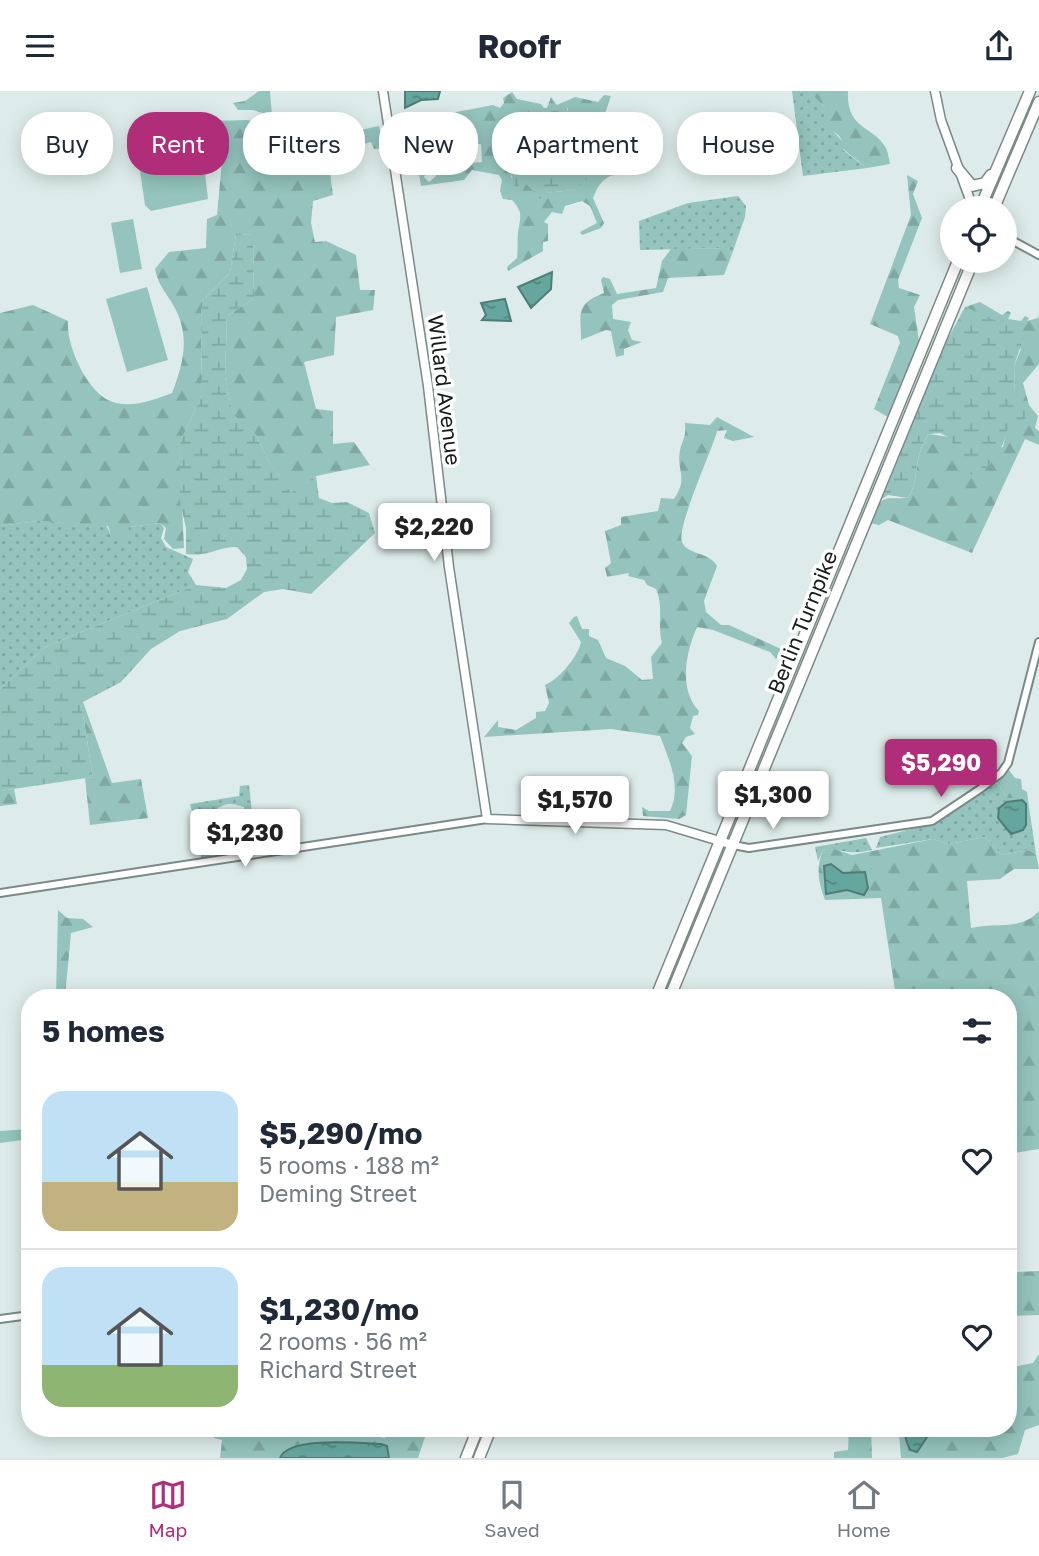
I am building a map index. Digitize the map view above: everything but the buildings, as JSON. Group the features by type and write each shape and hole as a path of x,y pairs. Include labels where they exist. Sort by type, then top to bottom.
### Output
{"highway":[{"path":"985,196 1030,91"},
{"path":"999,196 1039,102"},
{"path":"957,168 969,184 976,186 987,181 998,166"},
{"name":"Berlin Turnpike","path":"661,989 719,841 953,273"},
{"name":"Berlin Turnpike","path":"673,989 967,273"},
{"path":"466,1458 474,1437"},
{"path":"479,1458 487,1437"}],"main road":[{"name":"Willard Avenue","path":"383,91 429,392 449,567 487,819"},
{"path":"935,91 957,168 968,196"},
{"path":"487,819 664,825 733,845"}],"street":[{"path":"1017,243 1039,254"},
{"path":"733,845 749,848 932,821 1001,773 1008,762 1039,642"},
{"path":"0,893 487,819"},
{"path":"0,1319 21,1316"}],"green space":[{"path":"259,91 270,91 272,112 238,110 233,103 245,101"},
{"path":"792,91 808,91 825,107 833,131 843,142 843,150 867,168 803,176 799,112 795,112"},
{"path":"808,91 848,91 851,113 881,141 887,150 890,164 867,168 843,149 840,137 823,125 825,107"},
{"path":"512,92 517,99 541,104 544,108 547,108 551,97 557,105 575,97 598,102 604,95 611,96 604,112 569,112 566,105 550,112 492,112 492,174 478,171 478,162 482,162 481,144 478,144 478,112 456,112 493,105 500,108 504,103 503,98"},
{"path":"567,104 567,110 576,112 550,112"},
{"path":"243,120 243,175 330,175 333,195 313,201 311,223 315,242 326,241 356,255 360,290 375,290 373,310 336,317 334,355 304,362 316,409 333,411 333,444 354,442 370,465 316,476 291,494 267,459 256,435 233,415 225,377 227,316 254,298 253,235 236,234 230,273 201,302 202,395 179,445 184,548 173,549 164,539 166,528 160,523 129,527 127,536 120,538 111,535 108,526 38,521 0,526 0,313 33,305 68,321 70,342 79,365 92,386 108,400 132,404 172,393 180,370 184,337 178,314 155,269 169,252 206,248 207,219 217,215 221,175 229,175 229,121"},
{"path":"379,126 379,148 374,149 371,142 365,144 365,129"},
{"path":"141,175 205,175 208,199 151,211 145,205"},
{"path":"419,175 425,175 429,182 436,176 468,175 464,180 421,186"},
{"path":"499,175 511,175 520,184 527,184 542,200 544,193 575,190 581,175 615,175 604,180 593,198 604,223 601,228 582,235 580,232 597,223 590,206 582,201 565,206 562,214 552,212 544,222 548,224 548,241 543,242 543,251 508,271 507,267 517,258 520,215 512,200 503,199 500,191 502,180"},
{"path":"511,175 591,175 575,190 545,193 542,201 527,184 520,184 516,189"},
{"path":"907,175 918,181 913,194 922,218 898,280 899,288 920,295 914,307 919,341 888,417 874,409 900,343 898,336 870,324 911,215"},
{"path":"738,196 746,206 745,217 732,254 726,248 640,250 639,221 688,203"},
{"path":"133,219 142,269 120,273 111,223"},
{"path":"236,234 253,235 254,298 227,316 225,377 233,414 256,435 267,459 291,493 316,476 319,498 332,503 347,502 369,513 375,533 311,594 283,589 264,592 227,619 180,631 151,649 121,682 81,703 93,777 0,791 0,689 45,647 196,585 226,588 241,580 247,569 246,557 237,547 186,554 186,528 180,502 179,445 202,395 201,302 230,273"},
{"path":"726,248 732,254 724,275 668,278 663,292 618,300 612,305 613,319 631,322 628,330 632,340 642,342 624,349 624,355 616,357 611,331 606,330 581,340 582,311 588,301 604,293 601,280 603,277 610,279 617,294 656,288 662,261 671,249"},
{"path":"147,287 168,360 127,372 106,299"},
{"path":"980,302 1002,315 1008,311 1011,313 1008,319 1021,321 1025,316 1029,318 1027,321 1038,318 1039,314 1039,364 1023,383 1029,405 1038,416 1035,428 1039,431 1039,445 1025,439 972,553 888,520 879,525 870,523 883,500 908,498 914,484 920,452 929,434 950,437 959,455 1003,447 1015,393 1014,366 1021,349 990,319 965,307"},
{"path":"965,307 1025,333 1014,366 1015,393 1022,398 1028,415 1019,427 1008,428 998,455 978,476 962,467 950,438 940,433 929,434 920,451 914,484 908,498 888,495 882,499 945,344"},
{"path":"717,417 754,437 733,441 724,438 727,430 717,431 689,506 682,542 689,549 714,561 717,566 704,601 706,612 721,625 729,625 781,649 776,659 770,652 713,630 697,627 686,670 688,692 699,711 698,715 693,716 690,728 695,734 686,737 682,743 692,756 686,815 679,819 643,816 642,807 649,811 670,811 673,802 673,773 660,736 611,729 484,737 498,720 498,727 516,730 536,718 536,712 545,711 549,703 545,685 567,667 581,642 569,623 574,617 577,616 582,629 589,629 589,636 598,640 606,658 625,666 642,680 653,679 651,657 662,643 656,589 647,585 644,580 628,576 629,573 607,577 605,568 611,563 605,531 621,525 621,517 658,511 661,498 674,499 681,485 679,458 685,423 710,425"},
{"path":"38,521 106,525 111,535 129,527 160,523 164,528 161,538 166,547 193,559 188,572 196,585 45,647 0,689 0,526"},
{"path":"83,702 112,783 141,779 148,818 90,825 85,778 93,777 81,703"},
{"path":"1008,769 1015,778 1021,779 1022,789 1027,792 1029,807 1025,798 1007,798 997,783"},
{"path":"997,783 1007,798 1025,798 1029,807 1036,854 1028,850 1002,855 985,837 949,844 933,839 876,848 880,837 936,823"},
{"path":"249,785 256,848 231,852 231,848 245,845 248,836 244,807 226,804 204,817 208,851 214,855 201,858 201,844 190,804 239,796 240,786"},
{"path":"14,789 17,804 0,806 0,791"},
{"path":"985,837 1002,855 1028,850 1036,854 1039,869 1014,869 1000,879 967,881 971,928 1016,924 1039,911 1039,1149 1017,1153 1017,989 895,989 881,898 825,900 821,887 819,862 823,850 834,849 852,855 933,839 949,844"},
{"path":"866,838 872,850 823,850 818,861 815,847"},
{"path":"58,910 67,918 83,919 93,927 71,933 66,989 56,989"},
{"path":"21,1130 21,1140 0,1143 0,1131"},
{"path":"1039,1271 1039,1315 1017,1316 1017,1272"},
{"path":"1039,1354 1039,1425 1025,1430 1018,1454 1002,1458 901,1458 899,1437 905,1437 910,1450 917,1452 927,1437 1017,1437 1017,1366 1033,1363"},
{"path":"425,1437 418,1458 220,1458 222,1440 214,1438"},
{"path":"849,1437 871,1437 872,1458 834,1458 834,1452 848,1450"}],"water":[{"path":"405,91 440,91 438,99 421,100 405,108"},
{"path":"552,272 551,289 531,308 518,287"},
{"path":"505,299 511,321 482,320 486,315 481,303"},
{"path":"1022,800 1026,804 1026,825 1023,830 1011,834 998,818 999,808 1007,802"},
{"path":"831,864 843,873 865,872 868,888 864,895 847,890 826,894 824,866"},
{"path":"906,1437 927,1437 917,1452 910,1450"},
{"path":"310,1444 387,1446 389,1458 280,1458 296,1446"}]}
